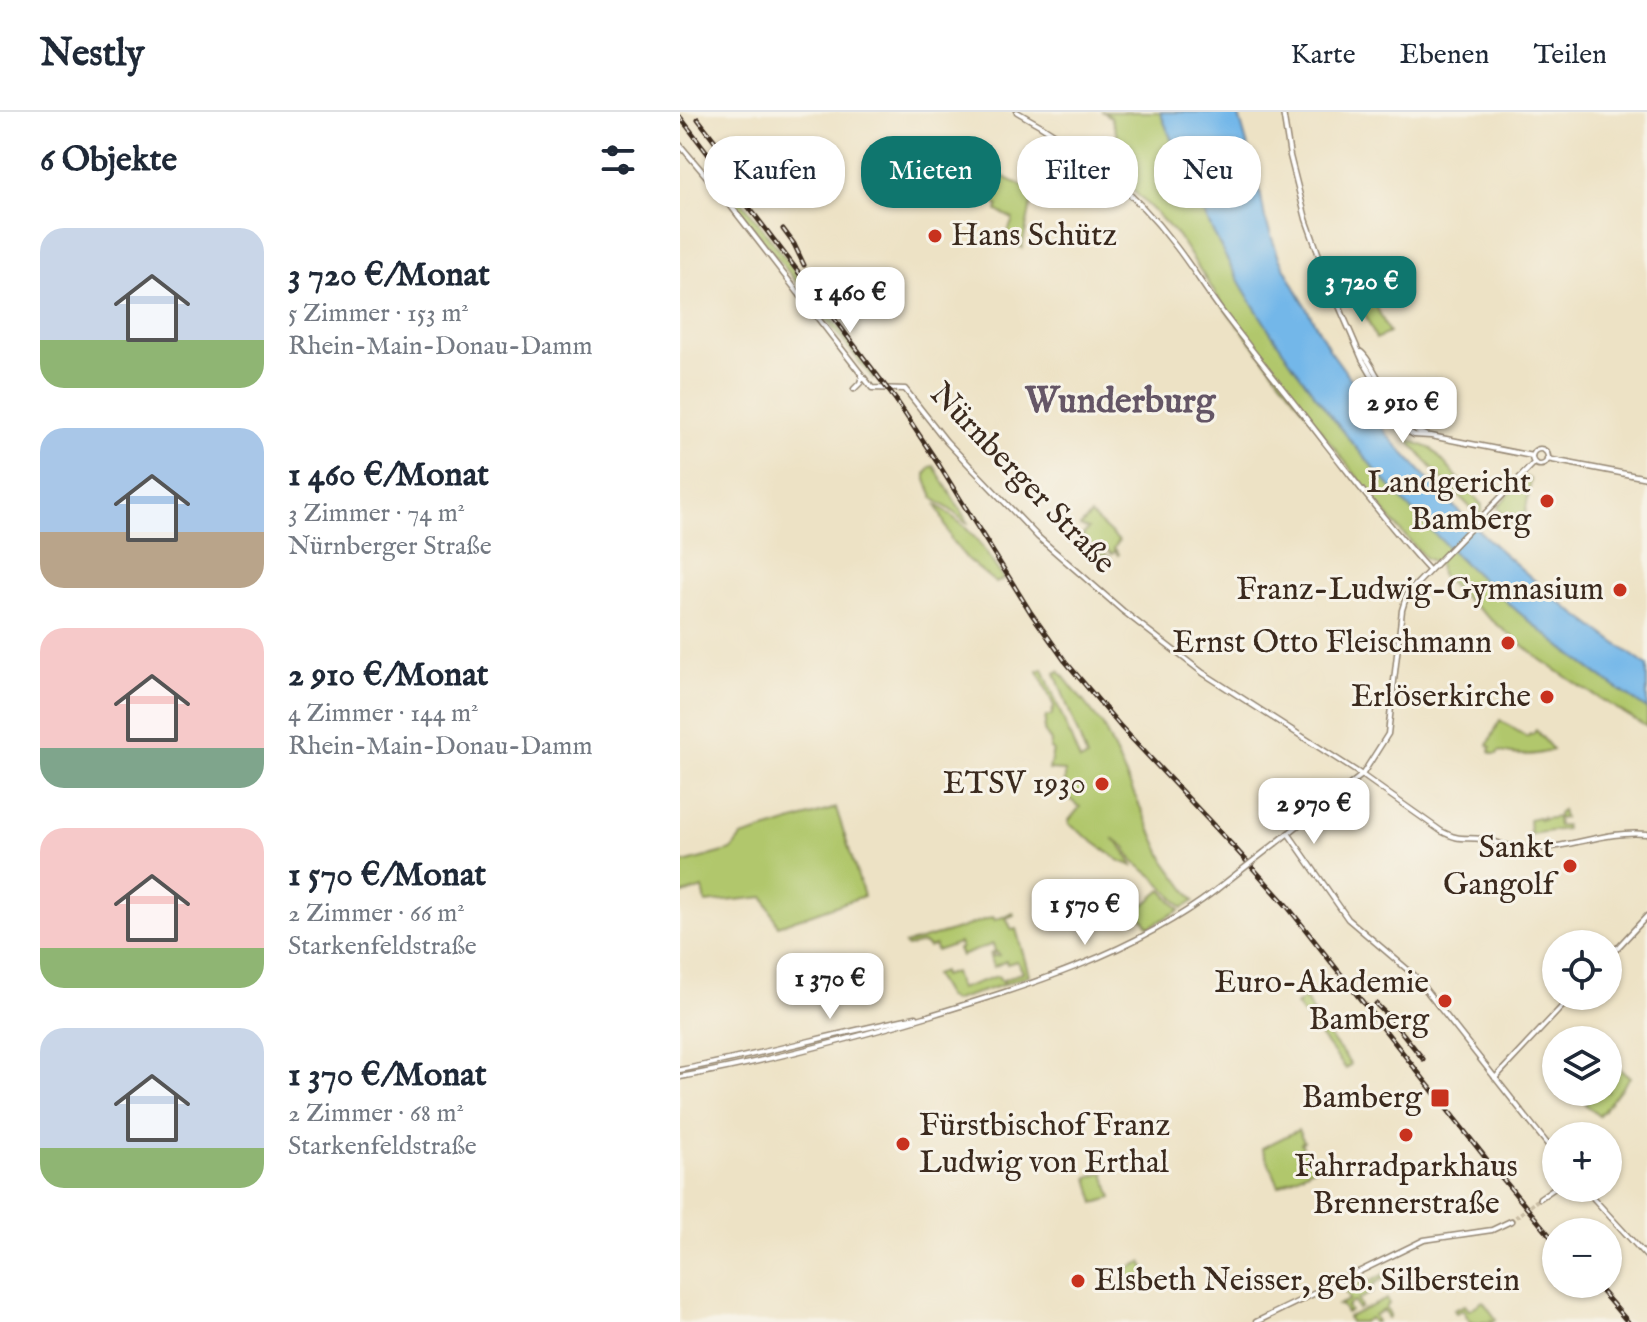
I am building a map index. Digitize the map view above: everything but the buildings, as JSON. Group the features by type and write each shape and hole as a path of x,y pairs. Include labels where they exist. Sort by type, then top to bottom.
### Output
{"street":[{"path":"1017,112 1085,154 1145,209 1175,244 1269,373 1429,570"},
{"path":"1283,112 1290,156 1306,219 1327,278 1360,352 1405,422 1427,436 1532,456"},
{"name":"Nürnberger Straße","path":"680,145 872,388 905,389 946,441 1038,536 1123,611 1203,673 1455,838 1535,849 1620,833 1647,834"},
{"path":"854,389 860,383 862,374"},
{"path":"1532,456 1541,450 1547,459"},
{"path":"1532,456 1534,463"},
{"path":"1534,463 1543,464 1547,459"},
{"path":"1547,459 1647,478"},
{"path":"680,1077 755,1062 890,1027 1030,983 1086,962 1185,913 1362,775 1389,731 1405,597 1534,463"},
{"path":"1349,767 1352,783"},
{"path":"1288,833 1345,914 1414,975 1542,1137"},
{"path":"1622,943 1647,916"},
{"path":"1495,1078 1559,1010"},
{"path":"680,1070 857,1028 930,1015"},
{"path":"1597,1202 1647,1257"},
{"path":"1256,1322 1424,1240 1492,1230 1511,1221"}],"green space":[{"path":"1103,112 1160,112 1170,136 1154,136 1154,208 1202,208 1252,303 1291,363 1380,475 1479,577 1589,668 1647,709 1647,727 1541,660 1467,600 1442,576 1440,566 1425,558 1391,520 1226,310 1178,236 1138,195 1138,136 1117,136 1111,117"},
{"path":"1004,177 1017,183 1017,208 1030,208 1022,248 1005,240 1013,219 997,211 1001,208"},
{"path":"738,208 747,208 876,377 873,379"},
{"path":"1355,261 1389,333 1376,339 1343,265"},
{"path":"1407,439 1432,449 1482,505 1478,515 1440,477"},
{"path":"934,466 968,523 934,499 926,474"},
{"path":"1526,477 1531,480 1523,526 1517,528 1497,507"},
{"path":"936,504 977,540 1004,579 996,583 968,560 952,541"},
{"path":"1091,515 1119,541 1114,548 1118,555 1102,545 1099,548 1111,562 1082,536 1088,529 1080,526"},
{"path":"1043,669 1080,761 1087,758 1055,673 1059,671 1103,726 1165,861 1194,901 1183,908 1113,838 1133,866 1120,861 1069,824 1080,807 1068,796 1065,771 1049,770 1053,750 1044,731 1046,716 1051,716 1054,706 1038,671"},
{"path":"1500,720 1527,737 1536,730 1553,750 1526,755 1499,751 1493,754 1488,745"},
{"path":"836,808 864,896 778,926 764,897 706,903 703,888 680,895 680,864 731,850 741,837"},
{"path":"1562,810 1564,818 1557,819 1558,826 1565,825 1566,829 1530,834 1529,819 1558,817"},
{"path":"1162,890 1180,910 1149,927 1137,911"},
{"path":"1013,913 1006,918 1012,930 1016,929 1029,975 1005,984 1003,980 1023,972 1017,961 1007,964 1006,961 993,967 990,957 999,955 997,952 989,955 995,951 993,944 961,956 959,943 936,951 935,945 928,947 921,943 907,947 905,944 993,917 995,920"},
{"path":"942,972 943,976 954,972 959,989 997,976 1003,985 952,1001 934,975"},
{"path":"1305,998 1320,1025 1351,1064 1346,1069 1296,1005"},
{"path":"1622,1071 1630,1077 1622,1087"},
{"path":"1586,1106 1607,1106 1599,1116"},
{"path":"1298,1130 1304,1141 1301,1143 1315,1167 1279,1186 1262,1148"},
{"path":"1104,1173 1112,1198 1095,1203 1088,1178"},
{"path":"1142,1262 1152,1282 1133,1292 1124,1270"},
{"path":"1386,1273 1387,1277 1373,1284 1373,1292 1358,1300 1361,1307 1358,1309 1354,1302 1347,1306 1350,1311 1346,1313 1338,1305 1349,1300 1345,1291"},
{"path":"1387,1299 1388,1318 1384,1310 1374,1315 1377,1322 1370,1318 1363,1322 1350,1322 1348,1317"},
{"path":"1483,1301 1496,1319 1493,1322 1470,1322 1463,1310 1456,1313 1454,1310 1465,1305 1469,1310"}],"water":[{"path":"1160,112 1238,112 1245,136 1170,136"},
{"path":"1261,196 1279,258 1329,349 1388,436 1494,545 1557,600 1647,666 1647,709 1533,624 1479,577 1380,475 1291,363 1252,303 1202,209 1261,208"}],"tunnel":[{"path":"1511,1221 1540,1198"}],"railway":[{"path":"680,117 896,400 1031,613 1065,661 1121,727 1287,906 1542,1226"},
{"path":"698,119 711,136"},
{"path":"783,229 804,265"},
{"path":"1376,1004 1423,1059"},
{"path":"1607,1298 1628,1322"}],"place":[{"name":"Hans Schütz","path":"935,236"},
{"name":"Landgericht Bamberg","path":"1547,501"},
{"name":"Franz-Ludwig-Gymnasium","path":"1620,590"},
{"name":"Ernst Otto Fleischmann","path":"1508,643"},
{"name":"Erlöserkirche","path":"1547,697"},
{"name":"ETSV 1930","path":"1102,784"},
{"name":"Sankt Gangolf","path":"1570,866"},
{"name":"Euro-Akademie Bamberg","path":"1445,1001"},
{"name":"Bamberg","path":"1440,1098"},
{"name":"Fahrradparkhaus Brennerstraße","path":"1406,1135"},
{"name":"Fürstbischof Franz Ludwig von Erthal","path":"903,1144"},
{"name":"Elsbeth Neisser, geb. Silberstein","path":"1078,1281"}],"district":[{"name":"Wunderburg","path":"1120,402"}]}
